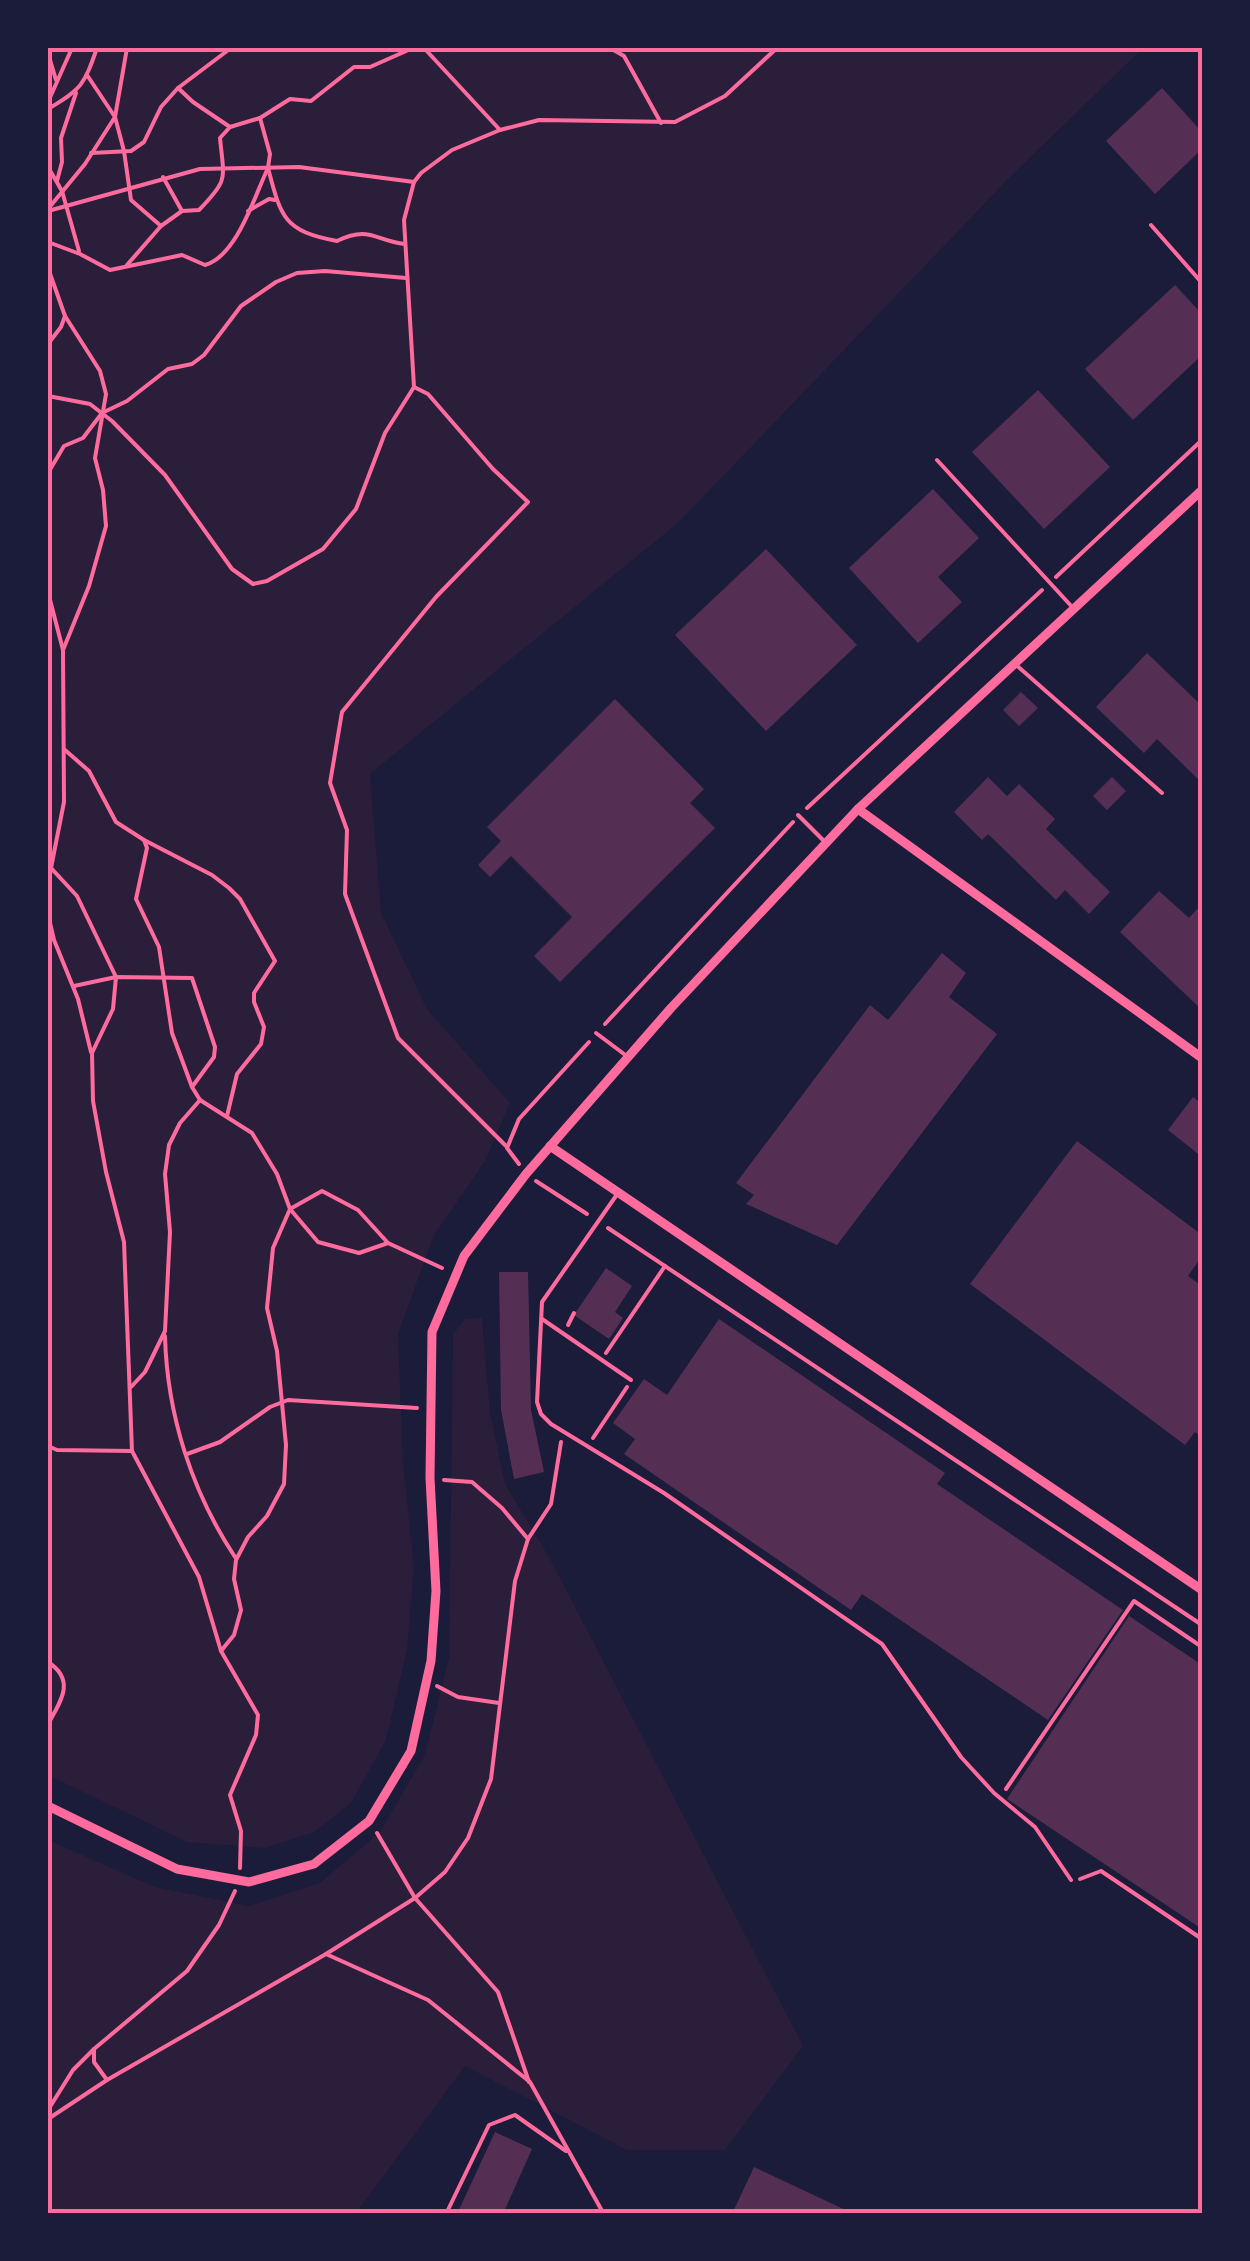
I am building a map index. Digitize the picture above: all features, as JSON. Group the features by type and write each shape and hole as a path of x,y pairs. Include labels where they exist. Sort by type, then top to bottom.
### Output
{"street":[{"path":"48,1806 177,1869 249,1882 314,1864 370,1820 411,1751 426,1680 436,1590 430,1478 432,1332 464,1256 526,1174 628,1057 858,809 1202,490"},
{"path":"858,809 1202,1058"},
{"path":"550,1146 1202,1590"}],"lane":[{"path":"1151,225 1202,283"},
{"path":"937,460 1074,608"},
{"path":"1014,664 1162,793"},
{"path":"798,816 826,843"},
{"path":"596,1033 628,1057"},
{"path":"618,1193 542,1302 537,1402 541,1414 873,1635 961,1757 1035,1828 1071,1880"},
{"path":"542,1319 631,1380"}],"path":[{"path":"48,105 72,48"},
{"path":"56,182 62,162 61,138 97,48"},
{"path":"48,210 115,117 127,48"},
{"path":"91,154 131,151 144,142 161,107 178,88 231,48"},
{"path":"126,266 161,226 182,211 199,210 216,193 223,183 220,138 230,127 260,118 290,98 311,101 354,68 370,67 414,48"},
{"path":"424,48 500,130"},
{"path":"569,48 610,48 624,56 661,123"},
{"path":"48,396 90,404 102,413 165,475 232,569 253,584 268,581 323,549 356,509 385,433 414,387 404,220 414,182 452,150 500,130 539,120 675,122 726,96 778,48"},
{"path":"48,53 56,80"},
{"path":"87,75 115,117 131,200 161,226"},
{"path":"178,88 230,127"},
{"path":"48,105 76,93"},
{"path":"48,242 110,270 182,255 204,266 215,262 229,250 268,168 270,154 260,118"},
{"path":"48,167 62,191 80,254"},
{"path":"48,210 163,177 224,168 299,167 414,182"},
{"path":"268,168 277,201 297,230 338,241 356,232 405,244"},
{"path":"163,177 182,211"},
{"path":"248,212 269,199 277,201"},
{"path":"48,268 65,316 100,372 106,394 95,458 106,526 89,586 63,650"},
{"path":"48,473 64,446 84,438 102,413 126,401 168,369 192,364 204,356 241,306 297,273 324,270 408,278"},
{"path":"48,344 62,327 65,316"},
{"path":"414,387 428,394 493,469 528,502 436,597 342,712 330,783 347,830 345,894 398,1038 507,1148 526,1174 1202,1625"},
{"path":"507,1148 519,1119 798,816 1202,440"},
{"path":"48,592 63,650 64,802 48,888"},
{"path":"63,749 89,771 116,822 212,875 240,898 275,962 254,993 264,1027 261,1044 237,1074 226,1117"},
{"path":"144,840 147,848 136,899 159,947 172,1033 192,1087 200,1100 252,1133 277,1174 290,1209 318,1242 359,1253 388,1244"},
{"path":"48,843 54,841"},
{"path":"51,868 78,896 116,977 113,1009 92,1054"},
{"path":"48,914 54,940 74,986 92,1054 93,1102 124,1242 132,1452 199,1577 221,1651 258,1716 256,1735 230,1795 242,1831 240,1881 220,1925 187,1971 73,2070 48,2110"},
{"path":"74,986 116,977 192,978 214,1057 192,1087"},
{"path":"200,1100 180,1123 169,1145 165,1174 170,1232 164,1332 171,1398 187,1454 207,1515 236,1560"},
{"path":"221,1651 234,1635 241,1610 234,1579 236,1560 284,1484 286,1445 277,1352 267,1308 273,1248 290,1209 322,1191 358,1210 388,1244 456,1274"},
{"path":"602,1359 666,1266"},
{"path":"131,1387 146,1372 164,1332"},
{"path":"588,1446 631,1380"},
{"path":"187,1454 239,1432 280,1402 431,1408"},
{"path":"528,1539 551,1504 562,1431"},
{"path":"48,1446 57,1450 132,1452"},
{"path":"1000,1798 1134,1600 1202,1647"},
{"path":"48,1662 60,1670 66,1686 48,1724"},
{"path":"426,1680 458,1698 499,1703"},
{"path":"370,1820 415,1898 498,1992 530,2082 601,2208"},
{"path":"1071,1880 1100,1871 1202,1939"},
{"path":"326,1954 428,2000 530,2082"},
{"path":"94,2049 94,2062 107,2080"},
{"path":"446,2214 490,2125 515,2115 570,2154"}],"shaded area":[{"path":"48,48 1143,48 1011,176 679,522 370,774 381,913 427,1009 510,1103 485,1161 434,1235 398,1334 403,1464 414,1566 407,1650 386,1740 351,1803 314,1832 265,1848 187,1842 48,1775"},
{"path":"482,1318 490,1413 505,1484 549,1557 803,2046 725,2150 627,2150 465,2066 356,2213 48,2213 48,1840 155,1887 249,1906 320,1883 380,1832 425,1755 449,1658 453,1334 465,1319"}],"building":[{"path":"1162,88 1202,132 1202,149 1155,194 1106,141"},
{"path":"1175,285 1202,314 1202,355 1133,420 1085,369"},
{"path":"1038,390 1110,467 1044,529 972,452"},
{"path":"933,489 979,538 938,577 962,602 918,643 849,568"},
{"path":"766,549 857,645 766,731 675,635"},
{"path":"1147,653 1202,706 1202,783 1157,739 1144,753 1096,707"},
{"path":"1021,692 1038,708 1019,726 1003,710"},
{"path":"615,699 704,789 690,803 715,828 560,982 534,956 572,917 511,856 490,877 478,865 501,841 487,827"},
{"path":"988,777 1007,796 1019,784 1055,819 1046,829 1110,892 1089,914 1065,890 1056,900 988,834 982,840 954,812"},
{"path":"1112,777 1126,791 1107,810 1093,796"},
{"path":"1159,891 1189,918 1200,906 1202,909 1202,1010 1120,932"},
{"path":"942,953 966,973 949,997 997,1034 837,1245 746,1204 754,1195 736,1183 870,1005 888,1020"},
{"path":"1193,1097 1202,1104 1202,1157 1168,1130"},
{"path":"1077,1141 1202,1235 1202,1256 1188,1276 1202,1286 1202,1438 1195,1432 1185,1445 970,1284"},
{"path":"606,1268 632,1286 615,1312 623,1318 609,1339 574,1315"},
{"path":"499,1272 528,1272 531,1410 544,1472 514,1479 501,1410"},
{"path":"719,1319 945,1473 937,1484 1123,1610 1048,1720 862,1594 851,1610 624,1454 635,1439 613,1423 644,1379 667,1395"},
{"path":"1129,1616 1202,1665 1202,1929 1007,1799"},
{"path":"495,2132 532,2149 503,2214 457,2214"},
{"path":"754,2167 854,2214 732,2214"}]}
